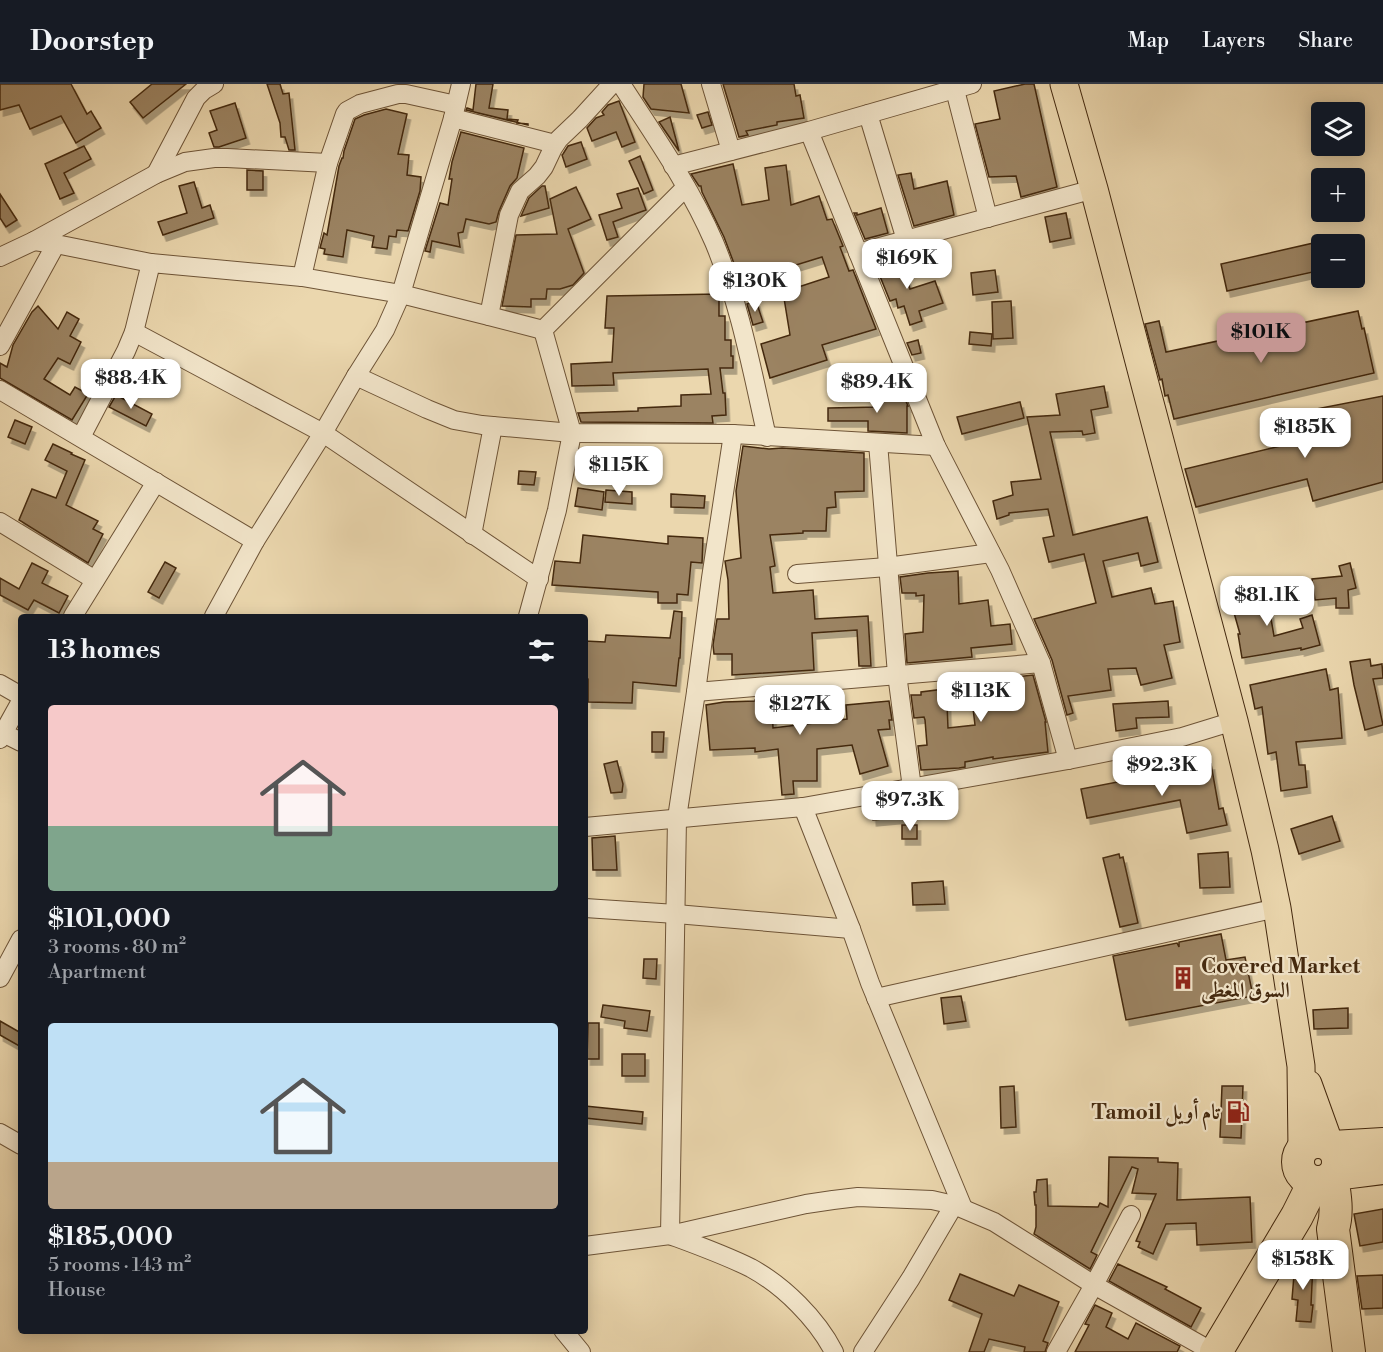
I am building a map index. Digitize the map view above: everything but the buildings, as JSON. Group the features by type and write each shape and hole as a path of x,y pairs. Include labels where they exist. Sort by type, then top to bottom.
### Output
{"highway":[{"path":"1214,1352 1297,1216 1320,1166 1383,1144"},
{"path":"1320,1166 1383,1168"},
{"path":"1320,1166 1324,1218 1333,1229 1349,1352"}],"main road":[{"path":"1064,84 1094,189 1234,721 1265,850 1277,908 1301,1066 1320,1166"}],"street":[{"path":"156,174 196,98 214,84"},
{"path":"215,614 255,541 385,330 401,294 461,84"},
{"path":"489,316 511,210 520,191 544,167 555,144 612,84"},
{"path":"621,84 674,166 713,241 735,299 767,437"},
{"path":"711,84 731,151"},
{"path":"674,166 809,131 963,87 988,218"},
{"path":"302,277 328,163 345,114 360,104 392,95 406,94 555,144"},
{"path":"868,114 906,240"},
{"path":"809,131 936,446 991,553 1041,663 1068,760"},
{"path":"0,256 34,241 156,174 185,162 214,158 328,163"},
{"path":"543,330 686,187"},
{"path":"858,253 1094,189"},
{"path":"34,241 151,263 302,277 401,294 543,330"},
{"path":"0,346 56,244"},
{"path":"81,437 134,332 151,263"},
{"path":"529,614 557,510 572,433 543,330"},
{"path":"134,332 323,433 539,579"},
{"path":"356,376 454,420 493,426 572,433 733,434 936,446"},
{"path":"2,395 81,437 255,541"},
{"path":"472,535 493,426"},
{"path":"670,1235 677,818 733,434"},
{"path":"878,442 897,674 912,788"},
{"path":"74,614 156,482"},
{"path":"0,522 95,580"},
{"path":"797,574 887,567 991,553"},
{"path":"696,692 1041,663"},
{"path":"0,684 18,694"},
{"path":"18,707 2,736 18,741"},
{"path":"588,827 803,807 1068,760 1182,737 1234,721"},
{"path":"803,807 958,1207"},
{"path":"588,908 851,929"},
{"path":"876,998 1277,908"},
{"path":"0,978 14,950"},
{"path":"0,1133 18,1143"},
{"path":"588,1246 670,1235 806,1204 842,1199 858,1197 932,1200 958,1207 994,1222 1094,1285 1214,1352"},
{"path":"863,1352 958,1207"},
{"path":"1056,1352 1131,1215"},
{"path":"670,1235 737,1262 770,1281 803,1309 820,1328 834,1352"},
{"path":"566,1334 581,1352"}],"place":[{"name":"Covered Market السوق المغطى","path":"1183,978"},
{"name":"Tamoil تام أويل","path":"1238,1112"}]}
